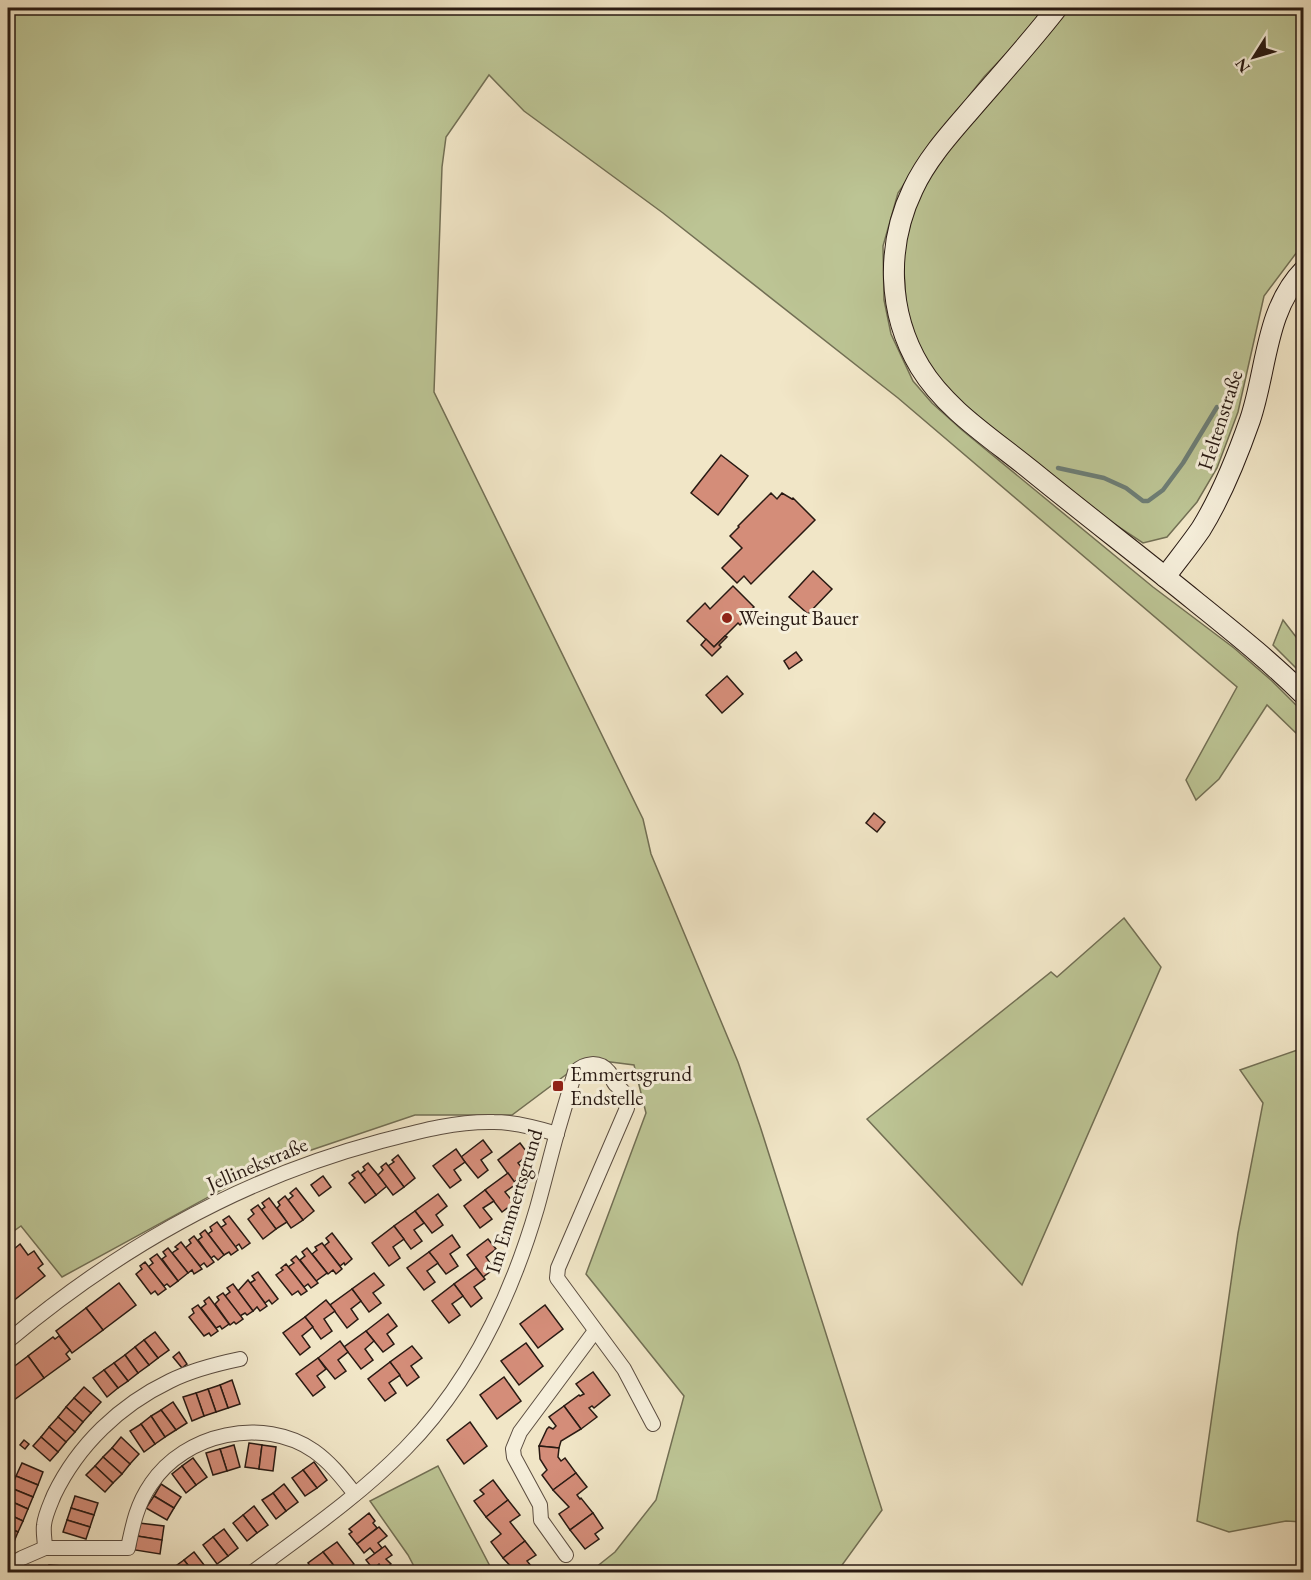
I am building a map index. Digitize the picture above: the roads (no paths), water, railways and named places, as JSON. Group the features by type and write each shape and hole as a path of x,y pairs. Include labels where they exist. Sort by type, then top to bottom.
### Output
{"main road":[{"path":"1057,8 948,136 919,179 902,215 894,251 894,286 901,321 912,352 940,393 1005,449 1256,650 1304,695"},
{"name":"Heltenstraße","path":"1165,577 1201,530 1231,470 1257,398 1273,324 1288,290 1304,270"}],"street":[{"name":"Im Emmertsgrund","path":"253,1572 368,1484 406,1448 457,1386 473,1362 510,1285 537,1208 574,1072 590,1063 600,1065 608,1071 614,1084 623,1089 627,1108 557,1274 559,1282 624,1369 653,1424"},
{"name":"Jellinekstraße","path":"8,1341 45,1309 149,1239 226,1198 293,1169 366,1145 452,1124 495,1122 531,1127 557,1134"},
{"path":"566,1555 541,1520 540,1505 517,1464 513,1449 520,1432 595,1331"},
{"path":"45,1548 46,1516 64,1474 103,1426 143,1396 172,1380 240,1359"},
{"path":"8,1566 22,1557 45,1548 128,1548 135,1515 142,1497 161,1470 184,1451 206,1440 227,1435 262,1433 301,1443 327,1461 355,1494"}],"waterway":[{"path":"1058,468 1104,478 1126,488 1143,501 1148,501 1163,490 1183,463 1217,407"}],"place":[{"name":"Weingut Bauer","path":"727,618"},
{"name":"Emmertsgrund Endstelle","path":"558,1086"}]}
